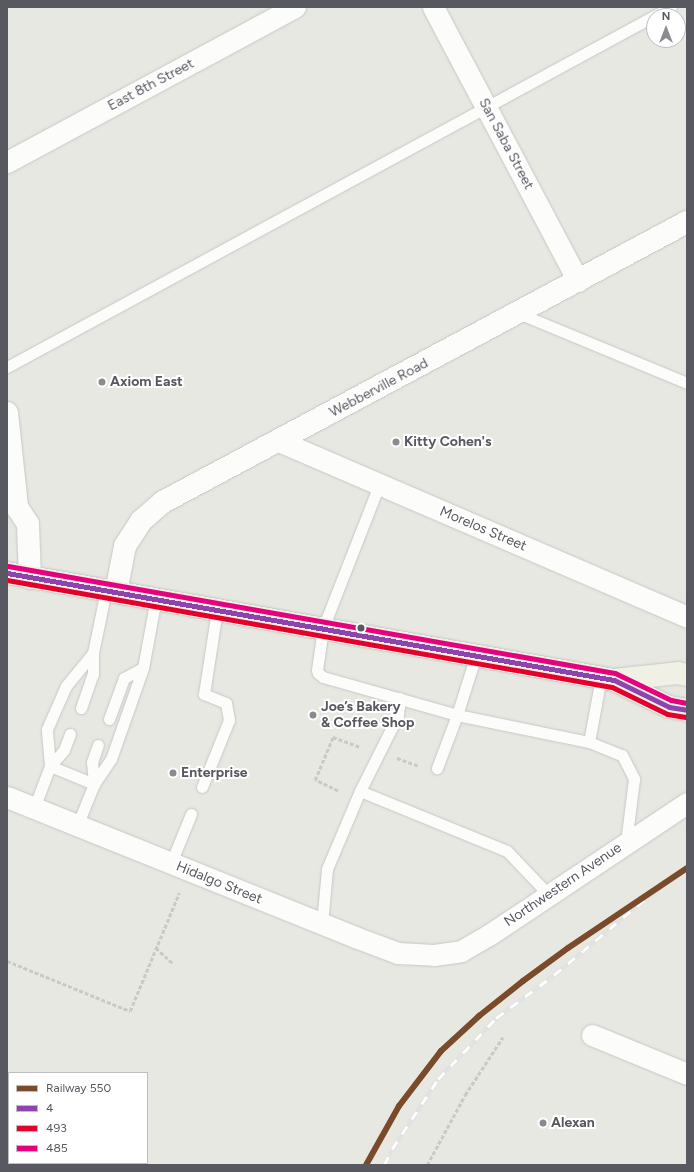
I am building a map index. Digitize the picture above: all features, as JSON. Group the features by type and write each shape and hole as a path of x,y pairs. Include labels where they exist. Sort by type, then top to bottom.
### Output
{"main road":[{"path":"7,573 156,598 608,679 669,707 687,710"},
{"path":"608,679 678,673 687,675"}],"street":[{"name":"East 8th Street","path":"7,162 295,7"},
{"name":"San Saba Street","path":"433,7 578,281"},
{"name":"Webberville Road","path":"111,591 125,546 141,521 164,502 687,222"},
{"path":"7,413 12,514 28,524 30,578"},
{"name":"Morelos Street","path":"279,441 687,617"},
{"name":"Hidalgo Street","path":"7,797 322,924 398,953 434,956"},
{"name":"Northwestern Avenue","path":"434,956 460,951 489,934 687,803"},
{"path":"592,1035 687,1074"}],"lane":[{"path":"7,367 646,20"},
{"path":"517,313 687,383"},
{"path":"380,485 323,628 317,664 318,673 329,678 457,715 589,742 622,755 634,779 626,843"},
{"path":"81,708 93,674 94,653 111,591"},
{"path":"77,826 94,784 111,759 144,668 156,598"},
{"path":"202,787 229,720 226,703 204,694 217,610"},
{"path":"50,766 47,729 66,686 94,653"},
{"path":"437,768 457,715 476,655"},
{"path":"109,719 124,678 144,668"},
{"path":"589,742 608,679"},
{"path":"322,924 327,869 360,791 398,715 400,698"},
{"path":"34,808 50,766 64,750 70,734"},
{"path":"94,784 92,762 98,745"},
{"path":"50,766 94,784"},
{"path":"360,791 507,851 548,894"},
{"path":"171,863 191,814"}],"path":[{"path":"338,791 315,780 333,737 362,747"},
{"path":"397,758 420,767"},
{"path":"7,961 130,1011 179,893"},
{"path":"156,948 174,964"},
{"path":"427,1165 465,1095 503,1036"}],"railway":[{"path":"384,1165 392,1149 438,1079 496,1018 554,975 662,885"}],"rail line":[{"name":"550","path":"366,1165 399,1106 441,1051 479,1016 523,981 568,948 687,868"}],"transit line":[{"name":"485","path":"8,566 615,673 671,700 687,703"},
{"name":"4","path":"7,573 614,680 669,707 687,710"},
{"name":"493","path":"7,580 612,687 667,714 686,717"}],"place":[{"name":"Axiom East","path":"102,382"},
{"name":"Kitty Cohen's","path":"396,442"},
{"name":"Joe’s Bakery & Coffee Shop","path":"313,715"},
{"name":"Enterprise","path":"173,773"},
{"name":"Alexan","path":"543,1123"}]}
